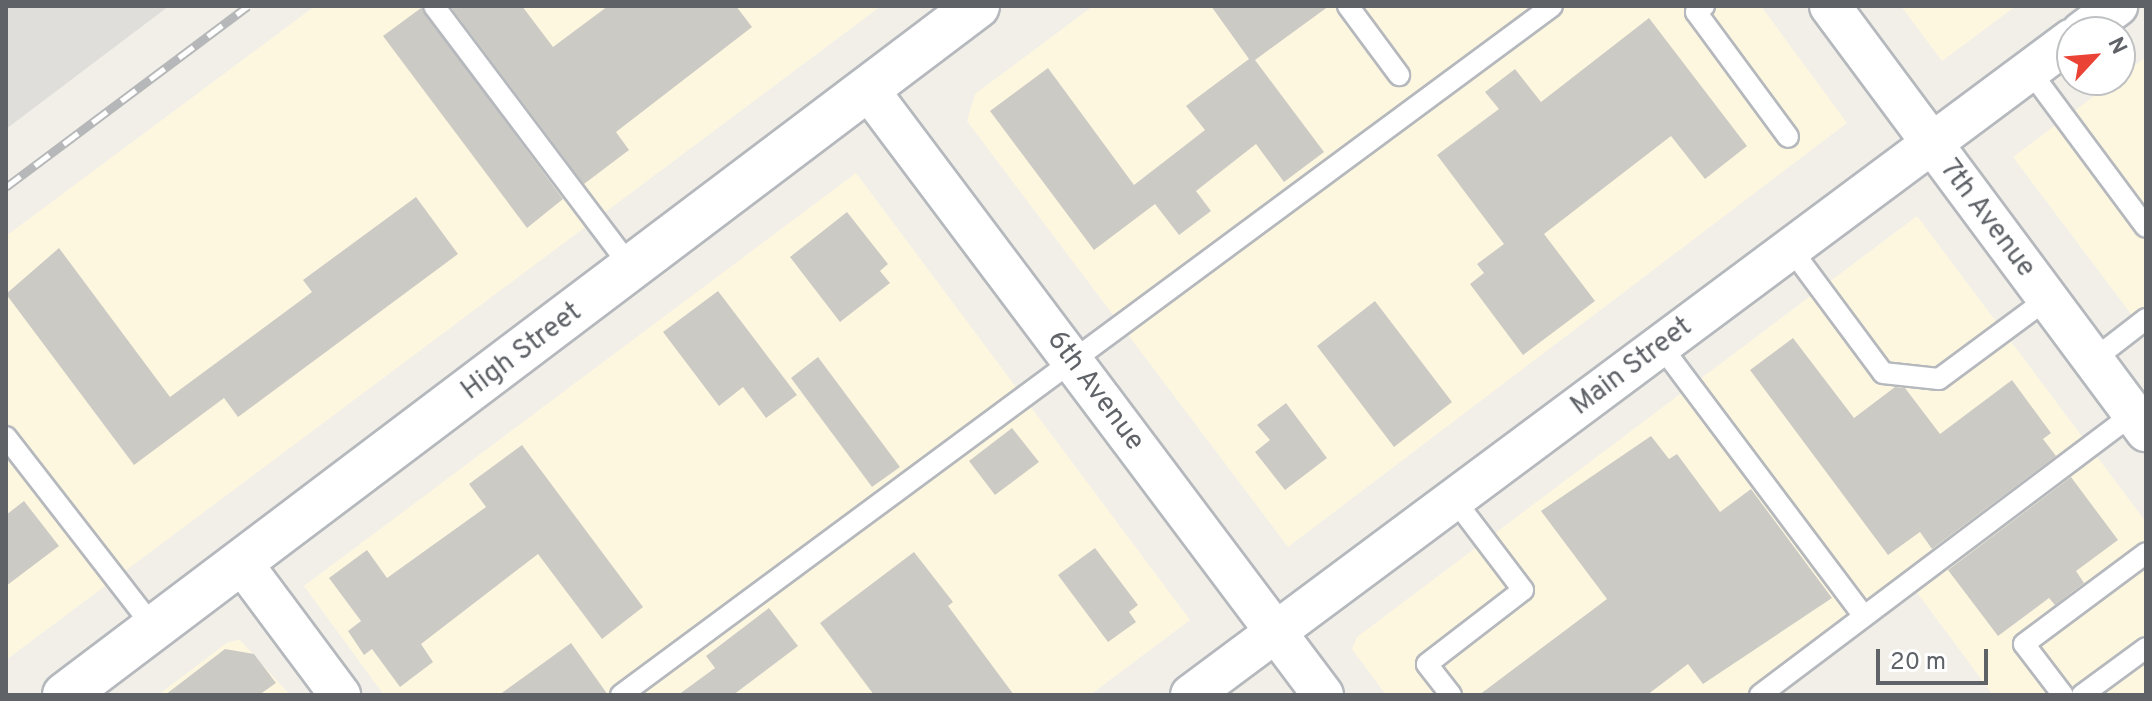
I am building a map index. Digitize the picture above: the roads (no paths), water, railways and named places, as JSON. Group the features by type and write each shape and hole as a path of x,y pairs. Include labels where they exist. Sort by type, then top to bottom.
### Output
{"main road":[{"name":"High Street","path":"67,694 633,270 977,6"}],"street":[{"name":"7th Avenue","path":"1830,6 2093,360 2142,416"},
{"name":"Main Street","path":"1191,695 2056,49"},
{"name":"6th Avenue","path":"867,88 1323,695"},
{"path":"241,562 340,695"}],"lane":[{"path":"434,6 633,270"},
{"path":"1348,6 1399,75"},
{"path":"621,695 1552,6"},
{"path":"1704,6 1696,12 1788,137"},
{"path":"2030,71 2146,227"},
{"path":"1791,249 1883,373 1939,379 2047,299"},
{"path":"2093,360 2146,319"},
{"path":"1661,346 1864,616"},
{"path":"1760,695 1864,616 2142,416"},
{"path":"6,437 154,628"},
{"path":"1451,695 1427,664 1523,590 1454,499"},
{"path":"2063,695 2024,644 2146,553"},
{"path":"2082,695 2146,648"}],"railway":[{"path":"6,187 248,6"}]}
